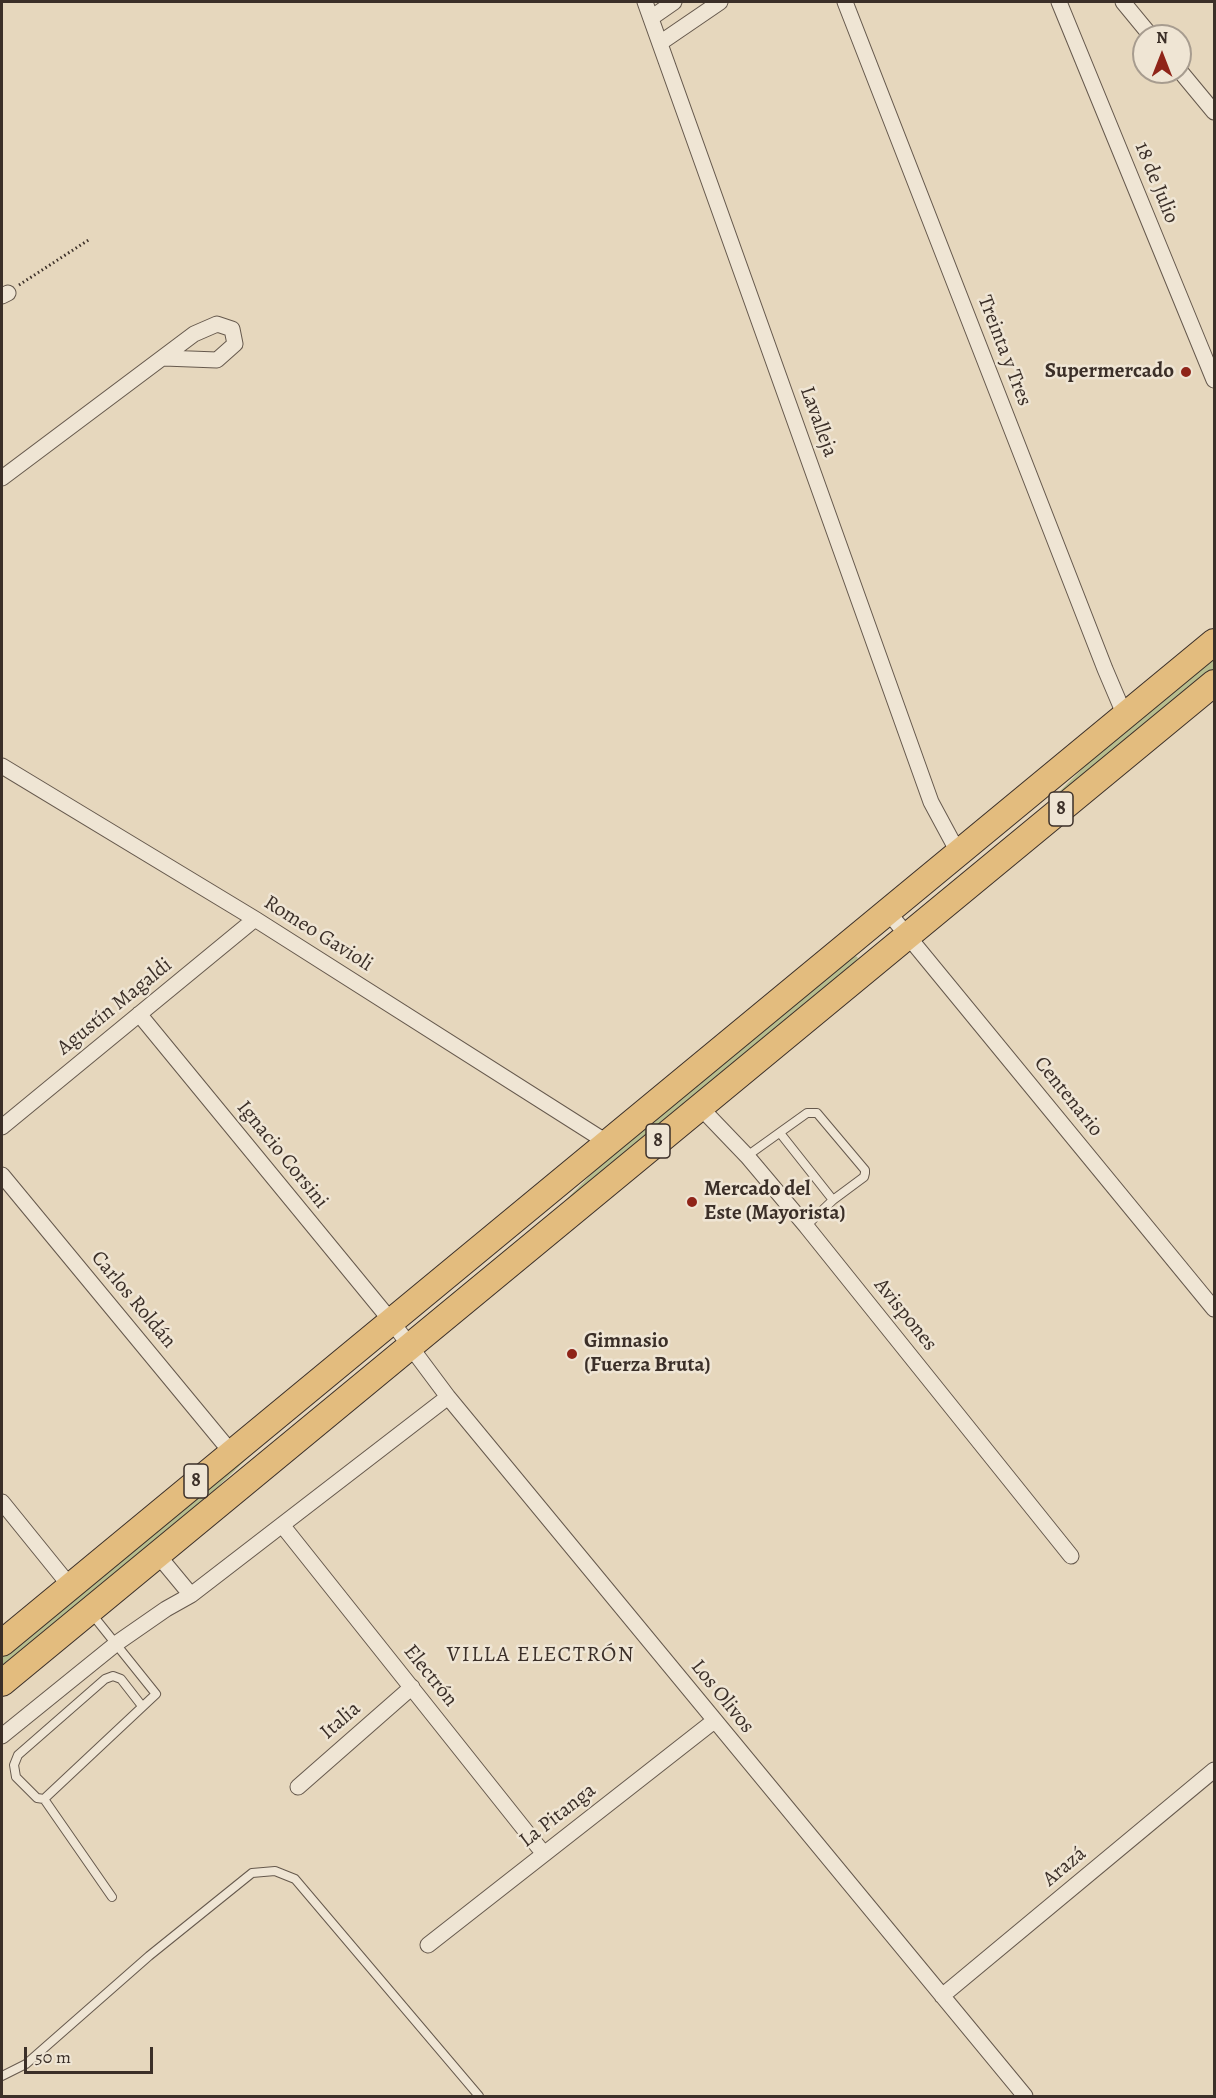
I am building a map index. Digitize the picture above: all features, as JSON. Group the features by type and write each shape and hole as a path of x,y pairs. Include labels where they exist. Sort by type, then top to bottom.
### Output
{"highway":[{"name":"8","path":"2,1643 1215,642"},
{"name":"8","path":"2,1683 1215,683"}],"street":[{"name":"Lavalleja","path":"645,2 931,802 959,854"},
{"path":"651,18 674,2"},
{"path":"660,43 720,2"},
{"name":"Treinta y Tres","path":"845,2 1125,716"},
{"name":"18 de Julio","path":"1059,2 1215,381"},
{"path":"1123,2 1141,24"},
{"path":"1191,84 1215,112"},
{"path":"2,478 164,358"},
{"name":"Romeo Gavioli","path":"2,766 255,919 608,1143"},
{"name":"Centenario","path":"888,912 1215,1309"},
{"name":"Agustín Magaldi","path":"2,1127 255,919"},
{"name":"Ignacio Corsini","path":"139,1014 392,1322"},
{"name":"Avispones","path":"700,1107 747,1156 806,1226 1071,1556"},
{"name":"Carlos Roldán","path":"2,1175 231,1452"},
{"name":"Los Olivos","path":"392,1322 448,1397 1025,2097"},
{"path":"2,1736 117,1643 191,1595 448,1397"},
{"path":"2,1502 70,1586"},
{"name":"Electrón","path":"282,1525 544,1854"},
{"path":"157,1554 191,1595"},
{"name":"Italia","path":"298,1787 412,1687"},
{"name":"La Pitanga","path":"428,1945 714,1721"},
{"name":"Arazá","path":"942,1996 1215,1770"}],"lane":[{"path":"747,1156 807,1113 817,1113 864,1170 864,1177 833,1200 806,1226"},
{"path":"780,1133 833,1200"},
{"path":"44,1799 156,1694 90,1612"},
{"path":"112,1897 44,1799 37,1798 16,1777 14,1765 18,1755 105,1679 113,1676 122,1679 142,1706"},
{"path":"2,2076 26,2064 149,1956 252,1873 275,1871 295,1879 479,2097"}],"path":[{"path":"5,294 90,239"}],"green space":[{"path":"1214,655 1214,669 925,907 924,905 1048,803 1096,755"},
{"path":"856,956 858,958 850,970 438,1309 436,1307 564,1202 618,1147 842,963"},
{"path":"260,1446 193,1511 2,1670 2,1655"}],"place":[{"name":"Supermercado","path":"1186,372"},
{"name":"Mercado del Este (Mayorista)","path":"692,1202"},
{"name":"Gimnasio (Fuerza Bruta)","path":"572,1354"}],"district":[{"name":"VILLA ELECTRÓN","path":"541,1656"}]}
